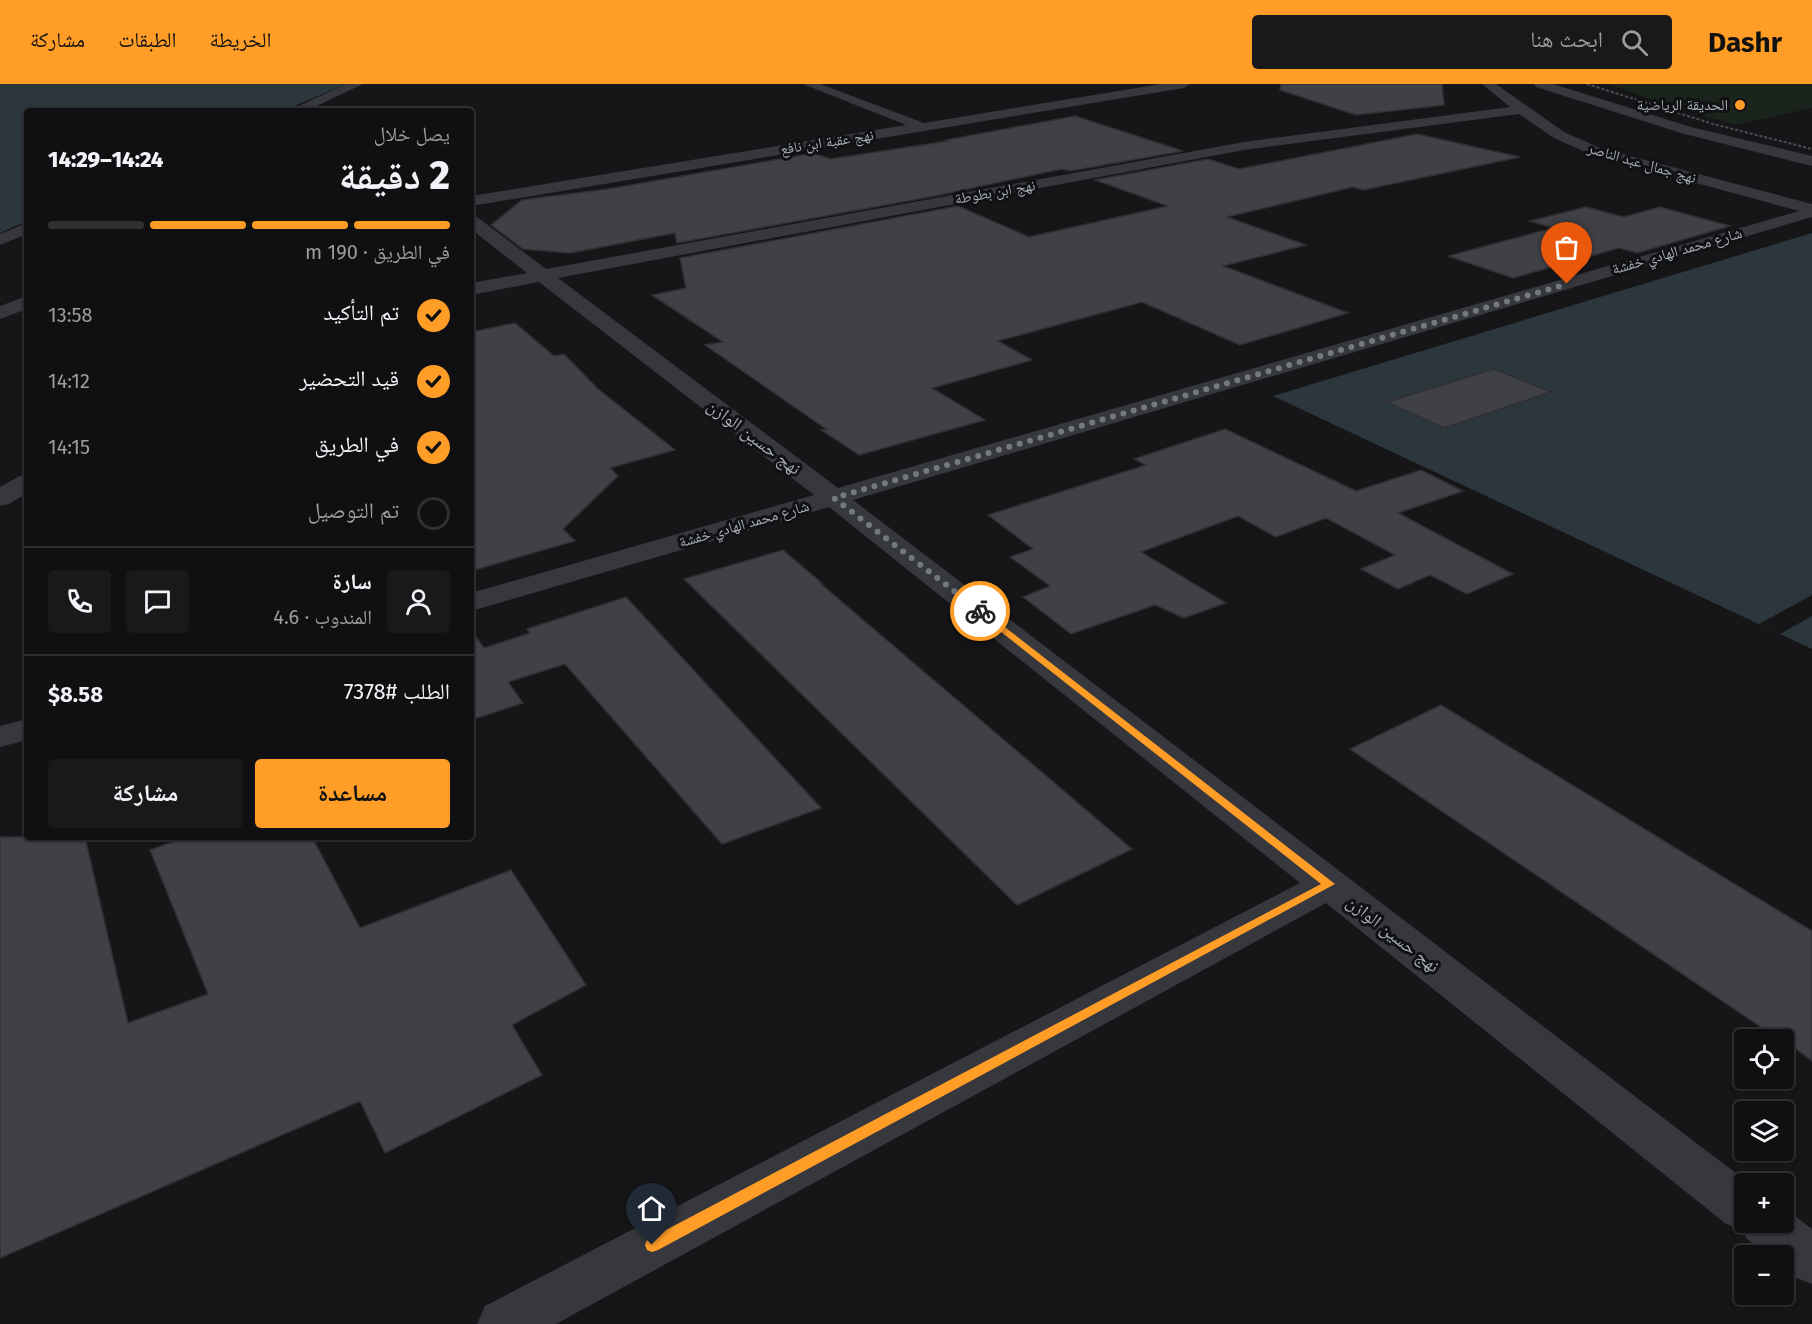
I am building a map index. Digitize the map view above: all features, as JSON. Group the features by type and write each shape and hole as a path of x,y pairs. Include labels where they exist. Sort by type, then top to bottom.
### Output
{"street":[{"path":"302,108 357,84"},
{"path":"809,84 922,127"},
{"name":"نهج عقبة ابن نافع","path":"474,201 1184,84"},
{"name":"نهج جمال عبد الناصر","path":"1488,84 1521,110 1559,135 1595,151 1812,210"},
{"path":"1540,84 1686,130 1812,161"},
{"name":"نهج ابن بطوطة","path":"474,288 1244,146 1521,110"},
{"name":"شارع محمد الهادي خفشة","path":"474,601 834,498 1812,210"},
{"name":"نهج حسين الوازن","path":"474,223 834,498 1734,1200"},
{"path":"0,240 24,229"},
{"path":"0,313 24,303"},
{"path":"0,498 24,484"},
{"path":"0,737 24,730"},
{"path":"504,1324 1330,884"},
{"path":"1778,1233 1812,1260"}],"shaded area":[{"path":"0,84 346,84 290,108 24,108 24,222 0,233"},
{"name":"الحديقة الرياضية","path":"1608,84 1812,84 1812,108 1735,125"},
{"path":"1812,233 1812,649 1273,396"}],"pier":[{"path":"1812,595 1812,616 1780,634 1759,624"}],"building":[{"path":"1281,84 1442,84 1444,105 1356,115 1280,90"},
{"path":"1075,116 1183,151 1070,171 1062,169 935,196 677,243 675,233 571,253 523,249 491,225 522,200 608,189 814,153 830,159 948,141 946,140"},
{"path":"1417,134 1520,157 1363,190 1353,187 1227,217 1306,245 1223,266 1348,313 1240,345 1142,302 998,341 1032,360 932,388 985,420 859,455 821,430 826,429 705,345 723,342 652,295 686,288 680,258 958,206 1029,237 1168,206 1095,180 1208,159 1239,169"},
{"path":"1586,207 1624,217 1660,207 1730,226 1637,253 1619,248 1513,278 1448,256 1553,228 1530,221"},
{"path":"515,323 554,356 564,354 597,388 675,450 610,468 618,476 563,529 575,541 474,570 474,331"},
{"path":"1494,369 1551,392 1444,428 1387,402"},
{"path":"1225,429 1356,491 1421,470 1463,491 1398,513 1513,574 1467,594 1430,575 1398,589 1361,569 1395,555 1326,518 1276,537 1238,516 1141,552 1226,603 1184,618 1155,605 1071,634 1023,597 1050,586 1010,557 1033,549 988,515 1146,465 1134,459"},
{"path":"783,550 1132,849 1017,905 684,579"},
{"path":"626,597 821,808 722,844 565,664 508,682 523,703 474,719 474,634 484,648 530,633 527,629"},
{"path":"1441,705 1812,931 1812,1061 1794,1048 1794,1029 1764,1029 1350,749"},
{"path":"0,837 24,837 24,840 86,840 128,1023 208,994 150,850 178,840 314,840 360,928 511,870 586,985 512,1025 542,1075 385,1153 360,1101 0,1258"}],"railway":[{"path":"1587,84 1713,124 1812,149"}],"way so far":[{"path":"980,611 834,498 1567,284"}],"place":[{"name":"الحديقة الرياضية","path":"1740,105"}],"route":[{"path":"652,1245 1330,884 980,611"}]}
